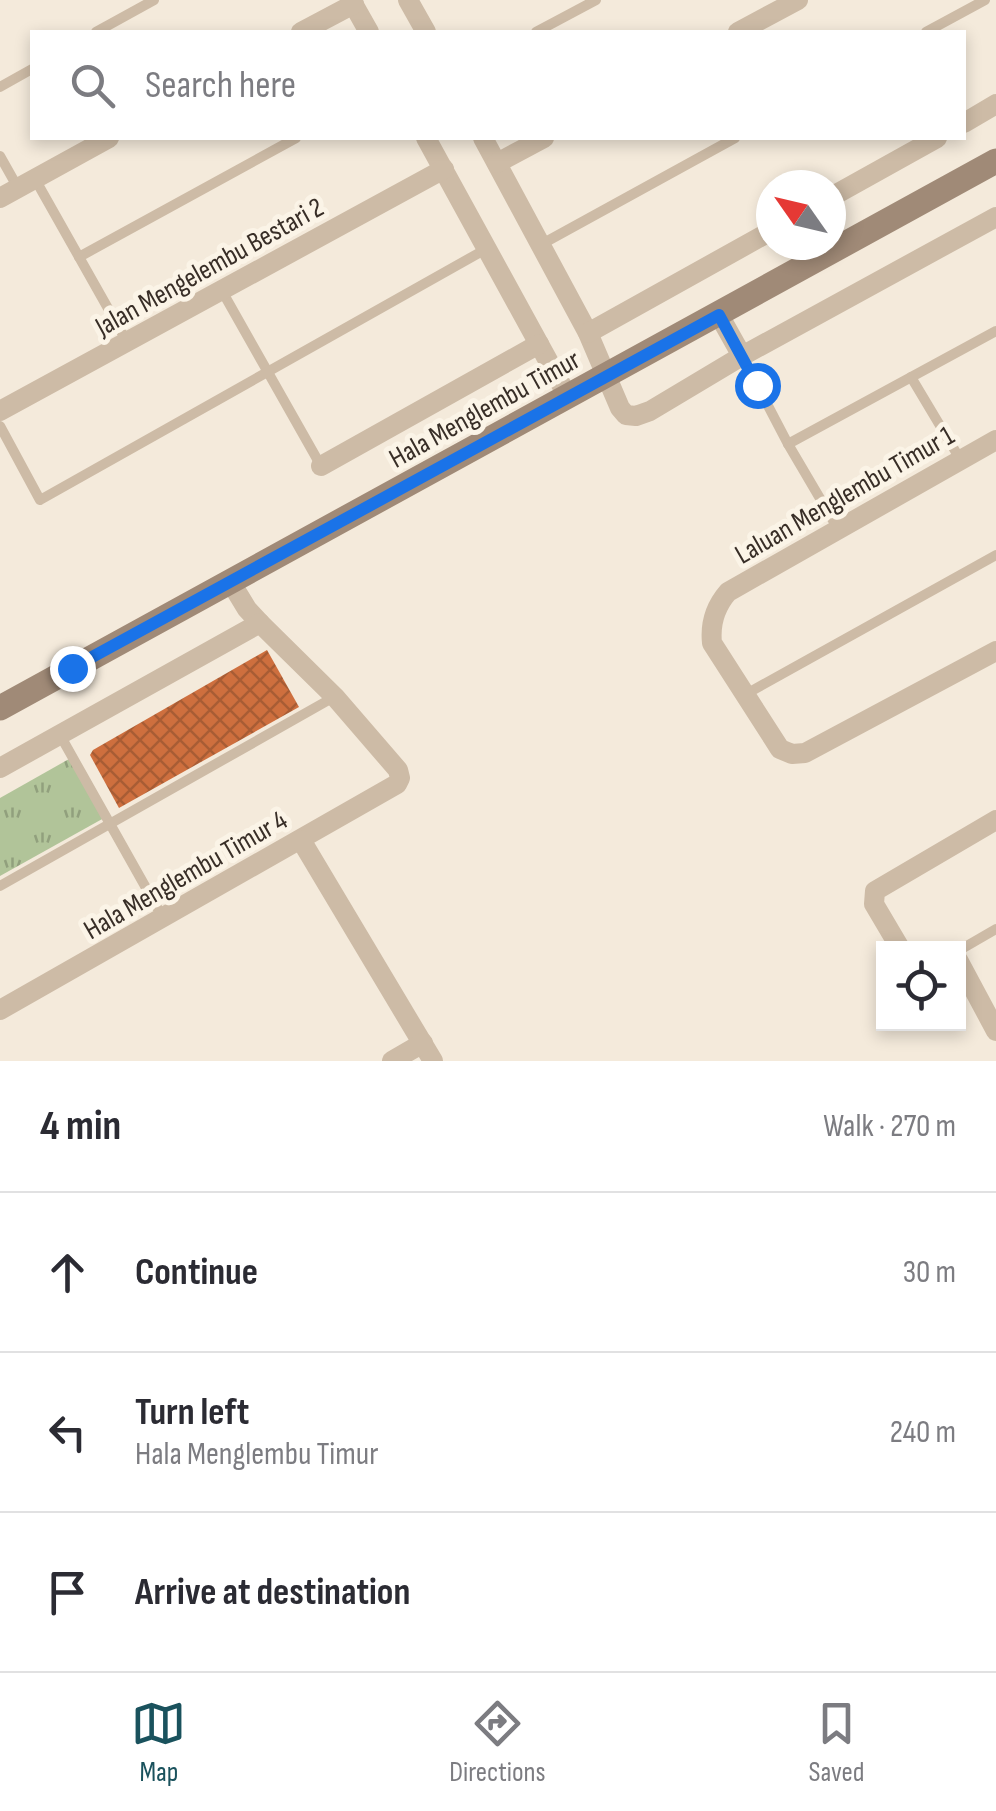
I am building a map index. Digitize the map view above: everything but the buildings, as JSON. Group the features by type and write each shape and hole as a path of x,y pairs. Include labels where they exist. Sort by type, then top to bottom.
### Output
{"street":[{"path":"742,30 798,0"},
{"path":"305,30 352,2 368,30"},
{"path":"415,2 425,30"},
{"path":"966,122 996,104"},
{"path":"18,188 106,140"},
{"path":"427,140 568,397"},
{"path":"484,140 588,333 626,415 650,411 996,217"},
{"path":"497,163 540,140"},
{"path":"846,189 933,140"},
{"name":"Hala Menglembu Timur","path":"0,708 996,162"},
{"name":"Jalan Mengelembu Bestari 2","path":"0,411 444,169"},
{"path":"588,333 756,238"},
{"path":"719,315 742,356"},
{"path":"321,466 539,344"},
{"name":"Laluan Menglembu Timur 1","path":"746,694 712,643 710,631 728,592 996,440"},
{"path":"230,581 247,609 335,697"},
{"path":"0,768 260,623"},
{"path":"746,694 780,749 792,754 805,753 996,652"},
{"name":"Hala Menglembu Timur 4","path":"0,1010 397,784 398,770 335,697"},
{"path":"896,941 874,904 875,891 996,820"},
{"path":"301,840 428,1052 392,1061"},
{"path":"966,975 996,1031"}],"lane":[{"path":"100,30 154,0"},
{"path":"540,30 596,0"},
{"path":"930,30 985,0"},
{"path":"0,87 30,69"},
{"path":"79,258 292,140"},
{"path":"542,244 731,140"},
{"path":"0,156 18,188 79,258 127,342"},
{"path":"0,426 40,500 487,249"},
{"path":"222,291 321,466"},
{"path":"788,444 996,331"},
{"path":"742,356 838,530"},
{"path":"911,377 960,460"},
{"path":"746,694 996,555"},
{"path":"0,886 335,697"},
{"path":"60,735 164,918"},
{"path":"966,947 996,930"}],"green space":[{"path":"69,759 104,818 0,876 0,798"}],"route":[{"path":"72,668 719,315 757,385"}]}
